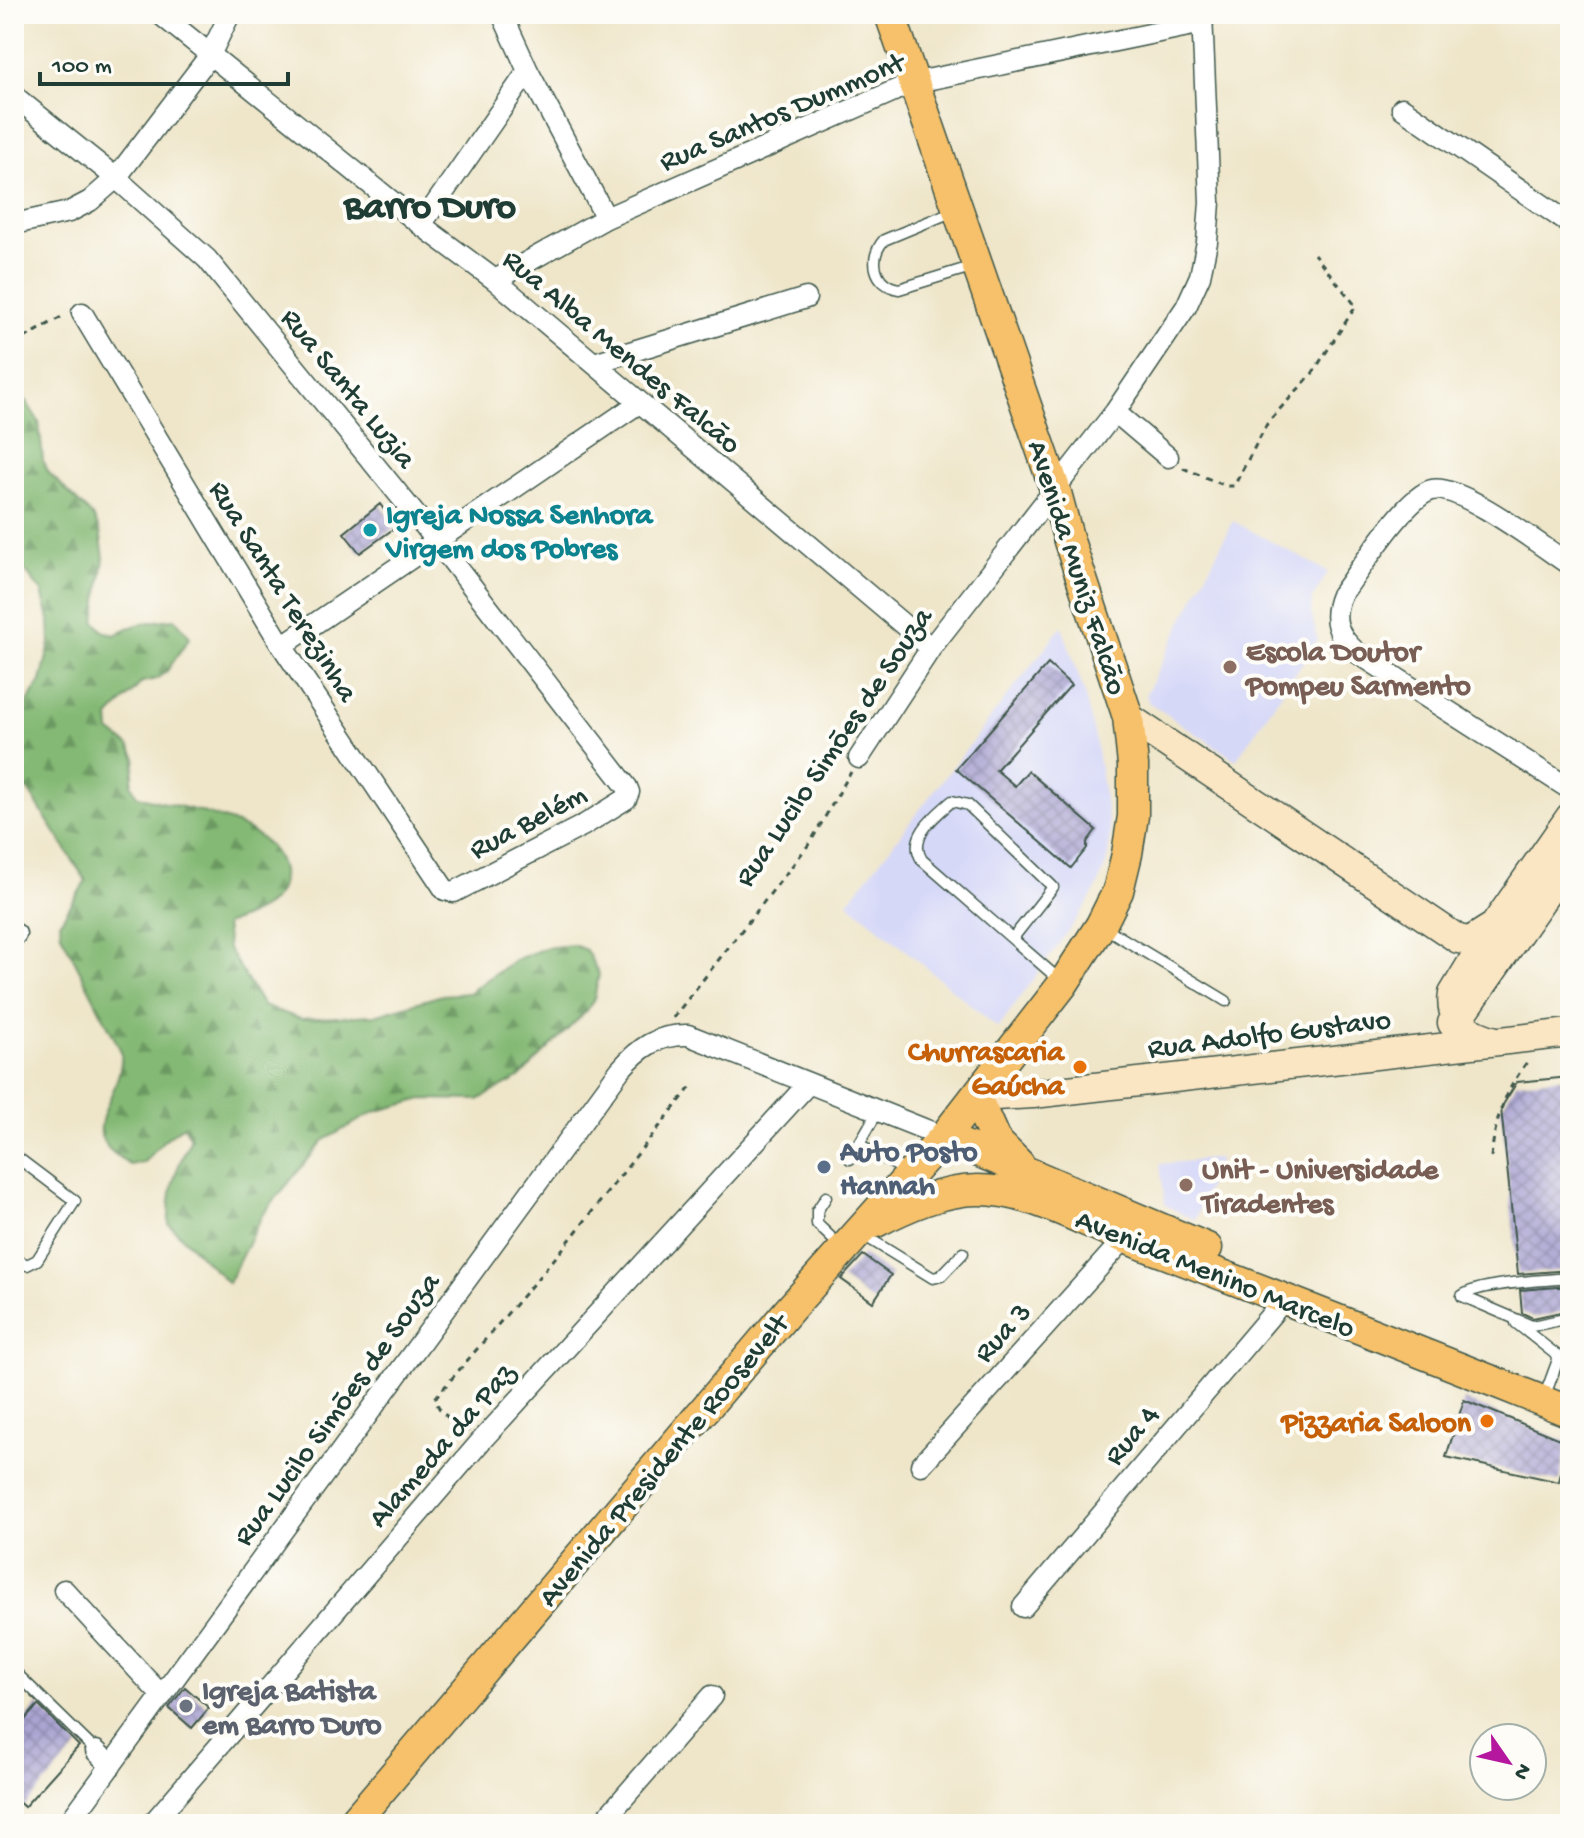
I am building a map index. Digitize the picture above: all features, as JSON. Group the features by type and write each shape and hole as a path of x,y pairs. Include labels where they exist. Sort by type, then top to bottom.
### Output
{"main road":[{"name":"Avenida Muniz Falcão","path":"890,14 1055,489 1069,541 1128,717 1133,765 1133,816 1118,891 1101,925 1063,984 976,1097"},
{"path":"1128,717 1458,939 1470,941 1494,926"},
{"path":"1497,1041 1479,1036 1458,1020 1451,1005 1453,994 1494,926 1570,817"},
{"path":"1406,1050 1458,1020 1570,859"},
{"name":"Rua Adolfo Gustavo","path":"976,1097 1033,1094 1556,1035"},
{"path":"976,1097 995,1140 1036,1177"},
{"name":"Avenida Presidente Roosevelt","path":"352,1824 779,1321 976,1097"},
{"name":"Avenida Menino Marcelo","path":"944,1137 1559,1392"},
{"name":"Avenida Menino Marcelo","path":"851,1240 906,1207 942,1195 976,1190 1038,1201 1283,1301 1570,1412"}],"street":[{"name":"Rua Alba Mendes Falcão","path":"160,14 421,225 495,280 931,648"},
{"path":"14,224 69,212 90,201 116,178 210,55 230,14"},
{"path":"502,14 528,71 606,218"},
{"name":"Rua Santos Dummont","path":"495,280 606,218 912,83 1203,18"},
{"name":"Rua Lucilo Simões de Souza","path":"859,758 931,648 1115,412 1186,307 1200,276 1210,202 1203,18"},
{"path":"421,225 528,71"},
{"name":"Rua Santa Luzia","path":"14,96 116,178 207,259 436,540 629,792"},
{"path":"1402,108 1570,224"},
{"path":"594,363 806,298"},
{"name":"Rua Santa Terezinha","path":"82,313 282,646 447,892"},
{"path":"282,646 639,403"},
{"path":"1115,412 1168,457"},
{"path":"1570,565 1487,509 1457,493 1434,489 1423,493 1405,509 1341,595 1336,608 1337,630 1356,652 1570,789"},
{"name":"Rua Belém","path":"447,892 454,892 584,825 626,799 629,792"},
{"path":"660,1038 688,1035 944,1137"},
{"name":"Rua Lucilo Simões de Souza","path":"68,1824 620,1070 637,1050 660,1038"},
{"name":"Alameda da Paz","path":"152,1824 482,1440 808,1084"},
{"name":"Rua 3","path":"921,1465 1125,1238"},
{"name":"Rua 4","path":"1023,1607 1283,1301"},
{"path":"64,1590 162,1696"},
{"path":"601,1824 712,1696"},
{"path":"96,1751 111,1766"}],"lane":[{"path":"957,209 884,240 875,249 873,258 881,280 899,289 976,265"},
{"path":"1013,938 1053,887 968,805 952,801 933,819 917,841 917,852 922,860 1063,984"},
{"path":"1101,925 1226,1001"},
{"path":"850,1159 878,1111"},
{"path":"859,1144 911,1174"},
{"path":"14,1155 75,1201 37,1260 27,1265 14,1258"},
{"path":"826,1197 817,1211 817,1224 933,1278 941,1276 963,1253"},
{"path":"1570,1278 1502,1284 1472,1290 1462,1296 1532,1326 1570,1318"},
{"path":"1508,1316 1559,1357 1559,1392"},
{"path":"14,1671 96,1751"}],"path":[{"path":"1168,457 1188,471 1226,486 1234,486 1268,422 1312,374 1356,306 1314,254"},
{"path":"14,344 65,315 82,313"},
{"name":"Rua Lucilo Simões de Souza","path":"660,1038 810,843 859,758"},
{"path":"1491,1157 1496,1120 1509,1087 1556,1035"},
{"path":"482,1440 441,1410 436,1397 561,1251 693,1084"}],"shaded area":[{"name":"Escola Doutor Pompeu Sarmento","path":"1233,521 1328,572 1312,600 1311,613 1318,640 1236,760 1148,702 1146,694"},
{"path":"1062,626 1083,688 1095,737 1110,833 1108,858 1098,886 1084,909 998,1028 848,902"},
{"name":"Unit - Universidade Tiradentes","path":"1220,1158 1195,1220 1165,1205 1160,1164"}],"green space":[{"path":"14,396 24,398 39,422 43,461 49,473 94,518 100,531 104,558 95,621 103,631 115,635 136,625 175,619 190,637 167,671 156,679 142,682 109,717 110,731 129,746 136,758 131,784 137,796 222,818 262,839 275,853 282,871 278,893 264,907 225,925 228,949 263,1006 301,1019 375,1015 442,995 468,993 515,960 545,948 573,945 586,950 599,974 594,999 587,1010 519,1078 478,1100 423,1099 374,1112 323,1141 262,1215 228,1283 169,1224 174,1180 191,1138 184,1125 163,1141 144,1162 130,1165 110,1150 102,1138 102,1120 119,1074 121,1051 61,934 60,922 86,881 14,768 14,720 41,681 50,644 49,619 42,592 14,557"}],"building":[{"name":"Igreja Nossa Senhora Virgem dos Pobres","path":"380,504 396,527 360,553 344,533"},
{"path":"1048,664 1071,685 996,770 1015,786 1028,771 1096,830 1071,868 956,769"},
{"path":"1570,1077 1570,1270 1518,1274 1501,1108 1517,1082"},
{"path":"863,1255 891,1275 873,1302 841,1279"},
{"path":"1570,1286 1570,1310 1533,1318 1522,1313 1520,1290"},
{"name":"Pizzaria Saloon","path":"1464,1400 1567,1442 1559,1482 1446,1457"},
{"name":"Igreja Batista em Barro Duro","path":"185,1687 209,1708 192,1728 169,1708"},
{"path":"38,1705 79,1746 24,1807 14,1798 14,1732"}],"place":[{"name":"Igreja Nossa Senhora Virgem dos Pobres","path":"370,530"},
{"name":"Escola Doutor Pompeu Sarmento","path":"1230,667"},
{"name":"Churrascaria Gaúcha","path":"1080,1067"},
{"name":"Auto Posto Hannah","path":"824,1167"},
{"name":"Unit - Universidade Tiradentes","path":"1186,1185"},
{"name":"Pizzaria Saloon","path":"1487,1421"},
{"name":"Igreja Batista em Barro Duro","path":"186,1706"}],"district":[{"name":"Barro Duro","path":"430,203"}]}
